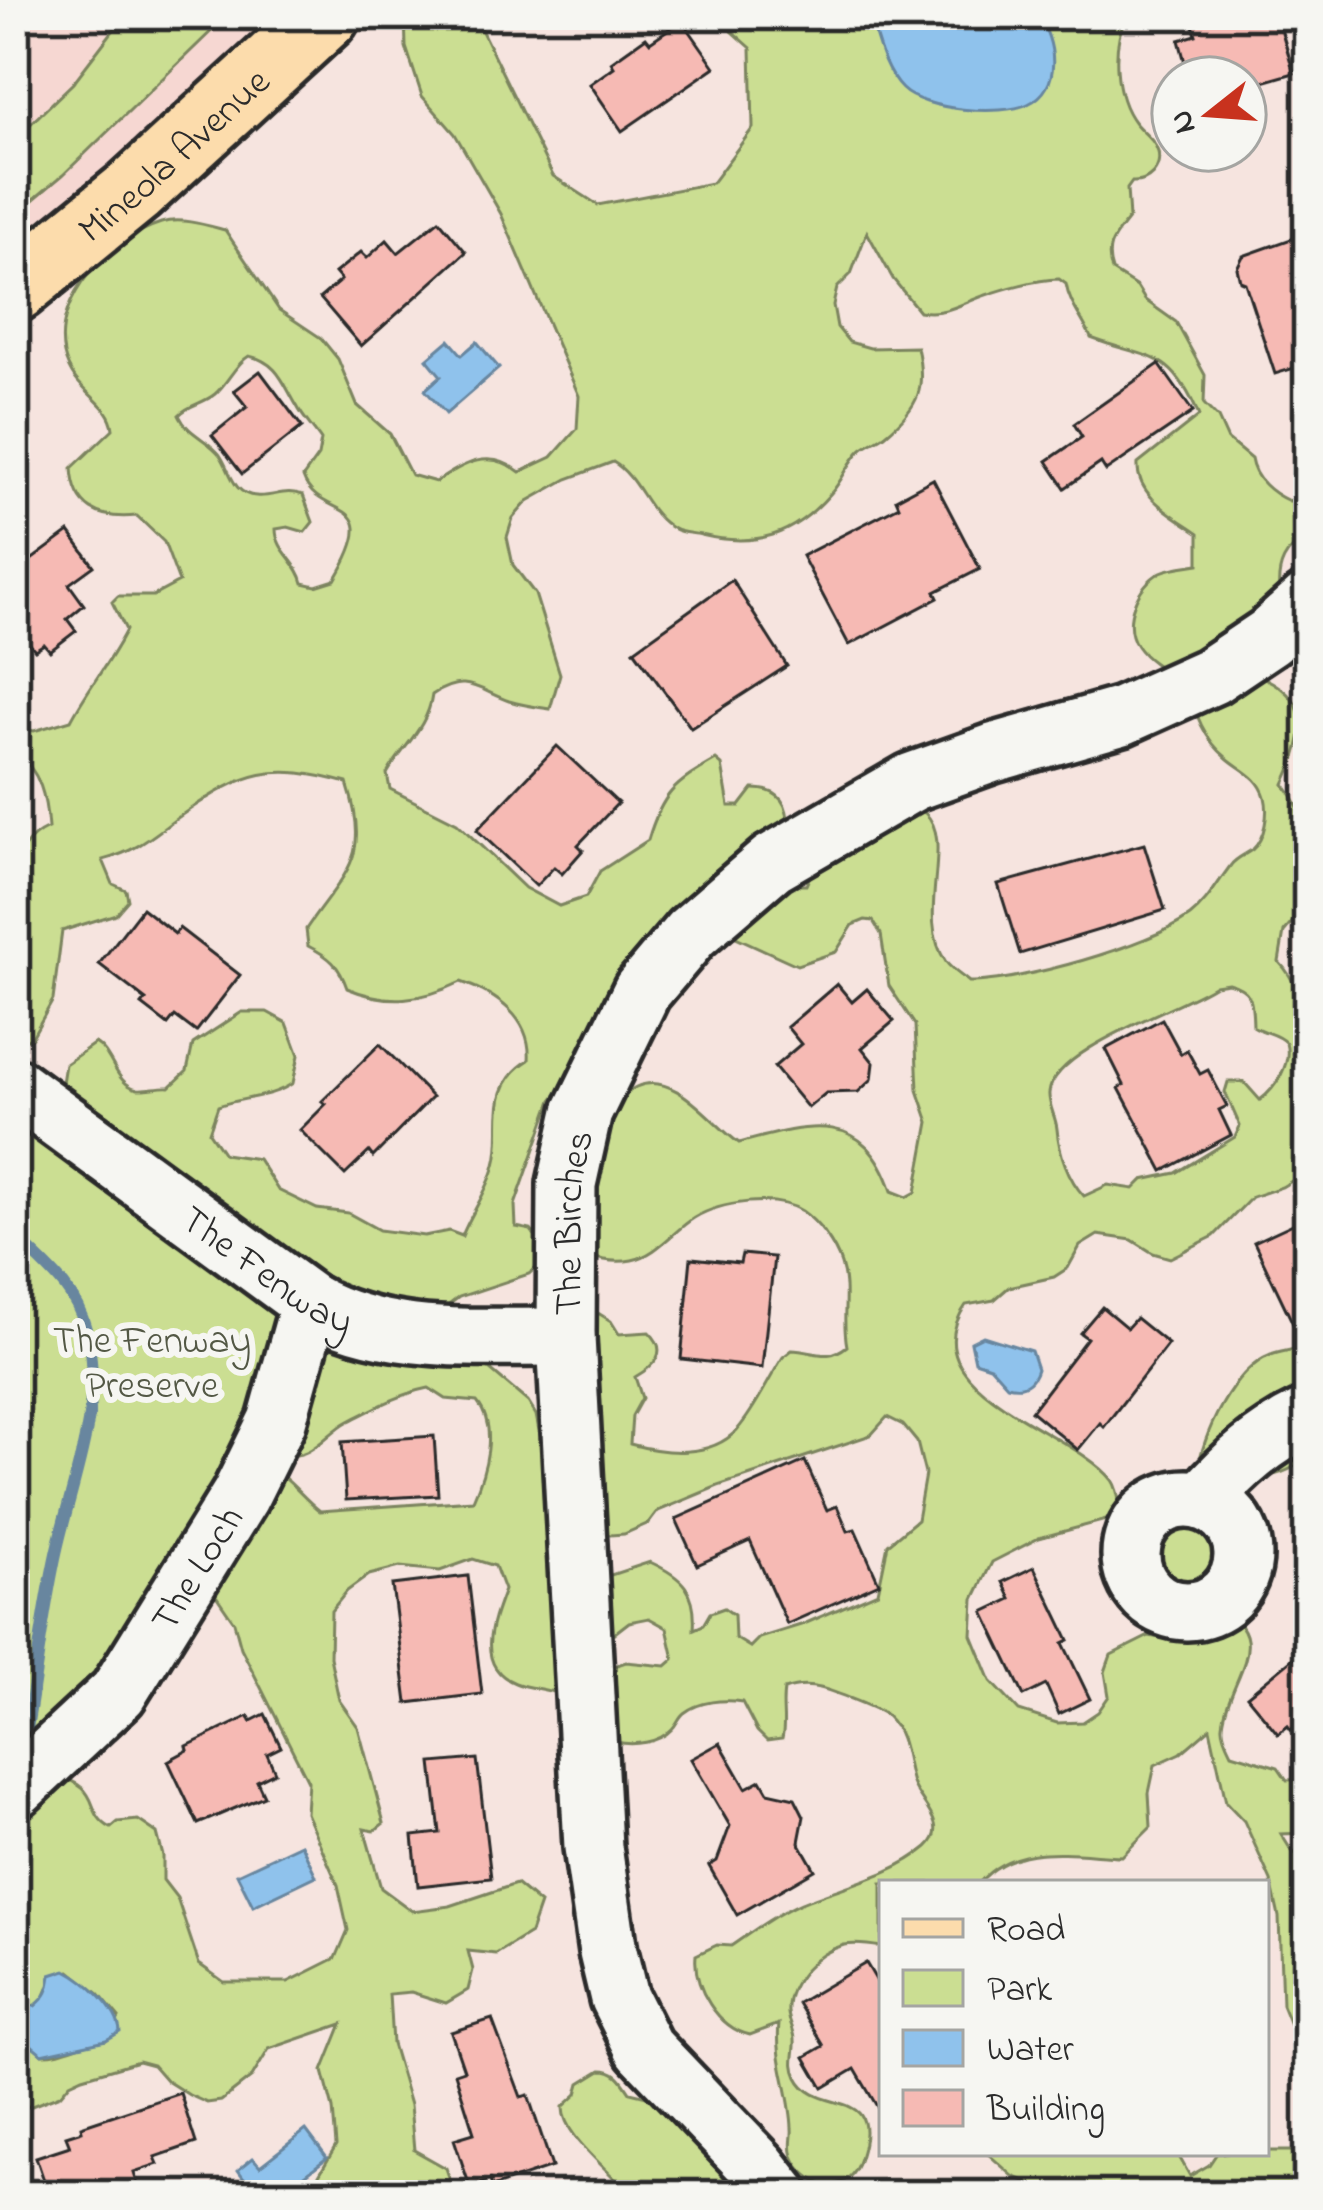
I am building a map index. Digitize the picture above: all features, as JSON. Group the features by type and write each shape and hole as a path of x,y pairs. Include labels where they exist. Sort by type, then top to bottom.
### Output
{"main road":[{"name":"Mineola Avenue","path":"15,288 134,191 326,15"}],"street":[{"name":"The Birches","path":"780,2195 644,2048 620,1998 608,1952 592,1847 566,1337 566,1202 578,1127 642,991 691,933 772,863 895,789 1144,707 1211,676 1269,637 1308,602"},
{"name":"The Fenway","path":"15,1087 310,1303 338,1318 409,1333 566,1337"},
{"name":"The Loch","path":"15,1789 118,1693 240,1496 277,1421 310,1303"},
{"path":"1203,1500 1265,1439 1308,1417"}],"shaded area":[{"path":"15,15 326,15 15,288"}],"green space":[{"path":"125,15 228,15 63,175 15,215 15,139 73,83"},
{"name":"The Fenway Preserve","path":"405,15 474,15 553,176 598,205 712,183 753,128 751,48 714,15 874,15 872,21 1043,24 1037,15 1127,15 1117,55 1119,85 1128,112 1149,138 1152,174 1127,189 1129,218 1110,249 1112,271 1176,322 1205,375 1204,404 1218,418 1228,440 1251,459 1264,484 1289,501 1304,495 1308,487 1308,540 1288,553 1279,575 1279,591 1228,664 1273,682 1287,693 1301,721 1300,739 1284,784 1305,827 1308,904 1284,932 1279,962 1293,981 1308,1032 1308,1171 1252,1197 1214,1236 1170,1258 1132,1240 1098,1235 1080,1246 1068,1268 1054,1277 1009,1287 994,1300 966,1305 953,1335 958,1361 976,1385 1092,1462 1114,1483 1120,1508 1110,1519 1039,1538 992,1562 974,1599 972,1635 991,1681 1019,1711 1057,1723 1083,1722 1109,1696 1105,1672 1111,1655 1149,1636 1160,1638 1160,1625 1173,1610 1150,1595 1134,1573 1131,1553 1139,1521 1158,1504 1184,1500 1211,1507 1233,1523 1245,1546 1240,1575 1213,1606 1233,1617 1244,1630 1247,1644 1223,1732 1232,1753 1278,1767 1287,1780 1308,1779 1308,1833 1281,1834 1308,1864 1308,2044 1293,2032 1282,2005 1279,1917 1271,1881 1244,1821 1226,1802 1210,1728 1181,1753 1155,1765 1149,1793 1151,1827 1122,1856 1045,1853 1009,1861 982,1880 879,1880 879,1947 844,1945 823,1955 797,1980 789,2002 797,2077 806,2089 856,2110 863,2119 865,2135 852,2174 827,2187 816,2182 799,2167 792,2152 779,2024 750,2035 728,2024 703,1993 696,1955 717,1945 731,1946 792,1907 883,1873 927,1847 934,1839 935,1823 912,1783 898,1731 875,1709 802,1686 784,1690 782,1739 767,1741 742,1702 727,1701 690,1709 667,1734 653,1740 616,1742 608,1731 602,1670 626,1662 666,1666 674,1659 667,1628 649,1618 629,1622 553,1692 520,1685 502,1675 490,1655 491,1629 504,1590 495,1566 473,1559 440,1571 400,1567 369,1575 331,1611 330,1657 339,1700 358,1727 384,1823 374,1831 364,1829 381,1888 412,1911 450,1906 516,1884 540,1904 530,1933 496,1954 468,1951 473,1970 468,1990 446,2003 411,1992 389,1994 392,2044 410,2105 414,2150 446,2168 455,2195 302,2195 336,2146 323,2071 342,2024 269,2049 252,2077 221,2101 207,2103 189,2095 153,2065 138,2061 83,2077 60,2095 29,2107 15,2096 15,2027 42,2054 50,2054 106,2040 119,2018 70,1971 50,1984 35,2006 18,2004 15,2008 15,1087 61,1089 65,1064 95,1043 130,1086 170,1087 187,1071 193,1044 242,1012 267,1012 287,1023 299,1055 293,1083 276,1092 218,1106 209,1132 224,1154 258,1159 278,1190 317,1209 348,1213 379,1230 424,1236 449,1231 462,1236 495,1165 501,1096 515,1071 529,1060 518,1020 487,993 461,982 404,998 376,997 347,988 333,962 308,946 306,929 350,863 357,830 354,809 347,783 279,772 224,788 137,847 103,860 113,884 126,890 128,900 116,914 62,931 53,1000 32,1037 15,1044 15,959 25,947 15,896 17,864 33,838 48,828 40,786 31,768 15,753 15,727 34,731 71,720 126,630 112,602 118,596 153,596 179,582 164,542 137,516 100,513 78,493 72,468 113,429 105,411 69,367 63,333 67,312 89,274 142,231 169,221 225,230 279,310 321,338 338,359 357,405 390,434 411,475 436,482 467,464 487,460 520,472 552,457 577,429 579,396 501,214 455,134 422,96 406,47","holes":["867,232 893,279 919,311 945,310 1011,287 1059,279 1066,284 1091,338 1168,367 1199,416 1138,464 1150,496 1199,533 1199,564 1152,578 1134,605 1132,636 1148,658 1191,686 1207,735 1259,784 1266,810 1257,844 1233,863 1196,911 1145,939 1019,976 969,982 948,965 937,944 933,902 937,842 925,813 900,798 832,827 806,885 777,885 787,841 787,811 781,799 753,789 740,806 729,806 722,765 716,760 672,791 648,840 600,871 586,897 559,906 525,888 457,823 390,789 387,774 420,727 432,695 443,688 471,685 509,701 550,709 560,674 535,594 513,565 507,537 513,518 528,501 567,479 613,462 674,529 721,539 757,539 803,520 831,493 858,453 906,414 920,385 917,347 870,348 849,342 837,327 833,305 837,288 851,274","244,359 259,359 273,368 321,440 318,456 303,477 311,491 353,520 350,552 335,580 316,586 303,583 276,529 305,532 313,522 303,495 256,496 242,491 220,455 179,415 215,394","873,921 881,934 889,986 915,1025 918,1090 929,1122 916,1192 907,1197 892,1191 880,1164 850,1134 811,1128 739,1143 692,1101 665,1085 636,1087 601,1120 586,1255 632,1260 657,1248 694,1218 718,1208 748,1202 791,1206 814,1221 838,1257 844,1274 847,1346 827,1355 792,1350 783,1357 744,1422 714,1446 657,1450 630,1444 632,1416 642,1398 635,1377 657,1358 655,1339 649,1332 619,1334 598,1313 576,1317 589,1525 610,1535 624,1534 649,1523 658,1511 718,1486 871,1435 887,1417 903,1425 917,1442 925,1474 917,1520 888,1544 878,1592 759,1638 750,1647 735,1638 734,1615 724,1608 710,1613 694,1629 686,1587 650,1562 611,1575 592,1573 557,1524 536,1415 528,1402 430,1319 459,1297 529,1274 540,1264 542,1245 531,1230 516,1227 515,1205 552,1100 586,1056 727,933 797,965 836,952 853,925","1228,983 1247,993 1253,1026 1286,1043 1287,1059 1272,1089 1260,1100 1244,1082 1228,1082 1225,1092 1240,1126 1235,1137 1176,1173 1143,1180 1134,1189 1108,1185 1084,1196 1060,1147 1049,1098 1056,1077 1072,1061 1120,1031","429,1388 446,1399 477,1402 487,1424 488,1451 473,1500 320,1511 270,1467 283,1454 302,1454 349,1421 408,1394","199,1593 217,1597 234,1622 241,1648 308,1781 306,1813 338,1885 348,1930 336,1958 288,1982 224,1982 199,1964 177,1898 163,1880 157,1833 138,1820 118,1822 111,1828 80,1786 51,1774"]},
{"path":"1308,1343 1308,1456 1270,1476 1197,1474 1212,1424 1232,1389 1257,1363"},
{"path":"601,2070 615,2074 630,2092 655,2098 775,2195 629,2195 579,2141 565,2118 563,2107 577,2094 580,2083"},
{"path":"1308,2151 1308,2195 1056,2195 1013,2176 990,2156 1179,2156 1190,2176 1215,2156"}],"water":[{"path":"874,15 1037,15 1052,50 1047,87 1028,104 1000,110 963,109 912,96 902,89 882,57 871,21"},
{"path":"449,340 462,355 477,342 499,368 446,414 425,390 441,376 427,359"},
{"path":"983,1336 1031,1351 1037,1369 1029,1382 1007,1385 990,1366 975,1361 971,1342"},
{"path":"301,1844 316,1876 253,1906 237,1874"},
{"path":"66,1970 100,1996 120,2032 106,2040 42,2054 18,2034 15,2008 18,2004 35,2006 47,1992 51,1975"},
{"path":"306,2130 327,2158 279,2195 256,2195 238,2170 253,2158 260,2166"}],"building":[{"path":"1190,15 1277,15 1294,73 1269,80 1269,54 1183,54 1179,40 1196,35"},
{"path":"682,20 715,67 622,131 590,84 646,37 650,42"},
{"path":"439,220 466,252 361,346 320,298 341,280 335,273 361,252 367,258 387,240 398,253"},
{"path":"1308,233 1308,364 1275,374 1237,268 1243,256"},
{"path":"1159,364 1193,412 1106,471 1101,463 1065,488 1047,461 1082,437 1074,424"},
{"path":"260,371 302,427 242,474 212,435 247,407 234,391"},
{"path":"933,479 980,569 935,592 938,598 849,645 802,556 899,506 896,499"},
{"path":"69,532 94,566 69,584 84,605 67,619 76,631 50,651 44,644 35,650 15,627 15,572"},
{"path":"732,580 787,666 691,728 634,650"},
{"path":"557,746 618,803 578,845 583,850 562,874 554,867 536,886 477,830"},
{"path":"1144,844 1165,910 1020,954 998,884"},
{"path":"142,908 175,934 179,928 240,975 196,1032 175,1016 168,1025 142,1005 146,1000 99,964"},
{"path":"837,984 852,1002 867,989 894,1021 862,1048 874,1063 872,1079 858,1092 826,1093 808,1108 774,1067 801,1044 787,1027"},
{"path":"1162,1019 1181,1054 1187,1050 1200,1074 1208,1070 1227,1106 1219,1110 1231,1135 1163,1171 1119,1088 1124,1085 1106,1049"},
{"path":"380,1044 432,1097 373,1157 369,1152 345,1175 300,1130 326,1104 322,1101"},
{"path":"1308,1217 1308,1355 1254,1242"},
{"path":"742,1254 774,1257 762,1368 681,1359 691,1258 740,1263"},
{"path":"1102,1307 1127,1328 1136,1318 1168,1344 1104,1427 1100,1423 1078,1450 1031,1411 1087,1338 1080,1333"},
{"path":"434,1436 438,1495 346,1500 342,1442"},
{"path":"805,1461 827,1510 837,1506 848,1531 855,1529 879,1583 787,1624 750,1541 697,1565 676,1519"},
{"path":"1034,1567 1069,1640 1063,1643 1090,1699 1059,1714 1046,1685 1024,1696 984,1612 1011,1599 1003,1582"},
{"path":"468,1576 482,1694 407,1703 392,1585"},
{"path":"1308,1646 1308,1716 1278,1734 1247,1696"},
{"path":"265,1714 281,1747 267,1754 275,1772 257,1781 264,1796 198,1824 168,1761 188,1750 187,1746 249,1716 251,1721"},
{"path":"720,1743 746,1788 761,1780 768,1792 795,1798 804,1816 799,1842 815,1870 737,1915 709,1866 717,1861 730,1826 691,1759"},
{"path":"477,1759 491,1878 418,1886 413,1836 440,1833 432,1763"},
{"path":"866,1963 879,1985 879,2110 855,2069 823,2088 805,2057 824,2046 798,2003"},
{"path":"492,2019 521,2097 528,2095 552,2167 492,2187 490,2180 470,2187 454,2139 474,2133 455,2073 464,2070 451,2032"},
{"path":"180,2093 196,2143 155,2157 158,2164 134,2172 138,2185 124,2189 126,2195 49,2195 36,2157 70,2146 66,2136 82,2131 81,2126"}],"waterway":[{"path":"15,1236 57,1278 81,1314 92,1389 83,1448 49,1587 23,1753"}]}
